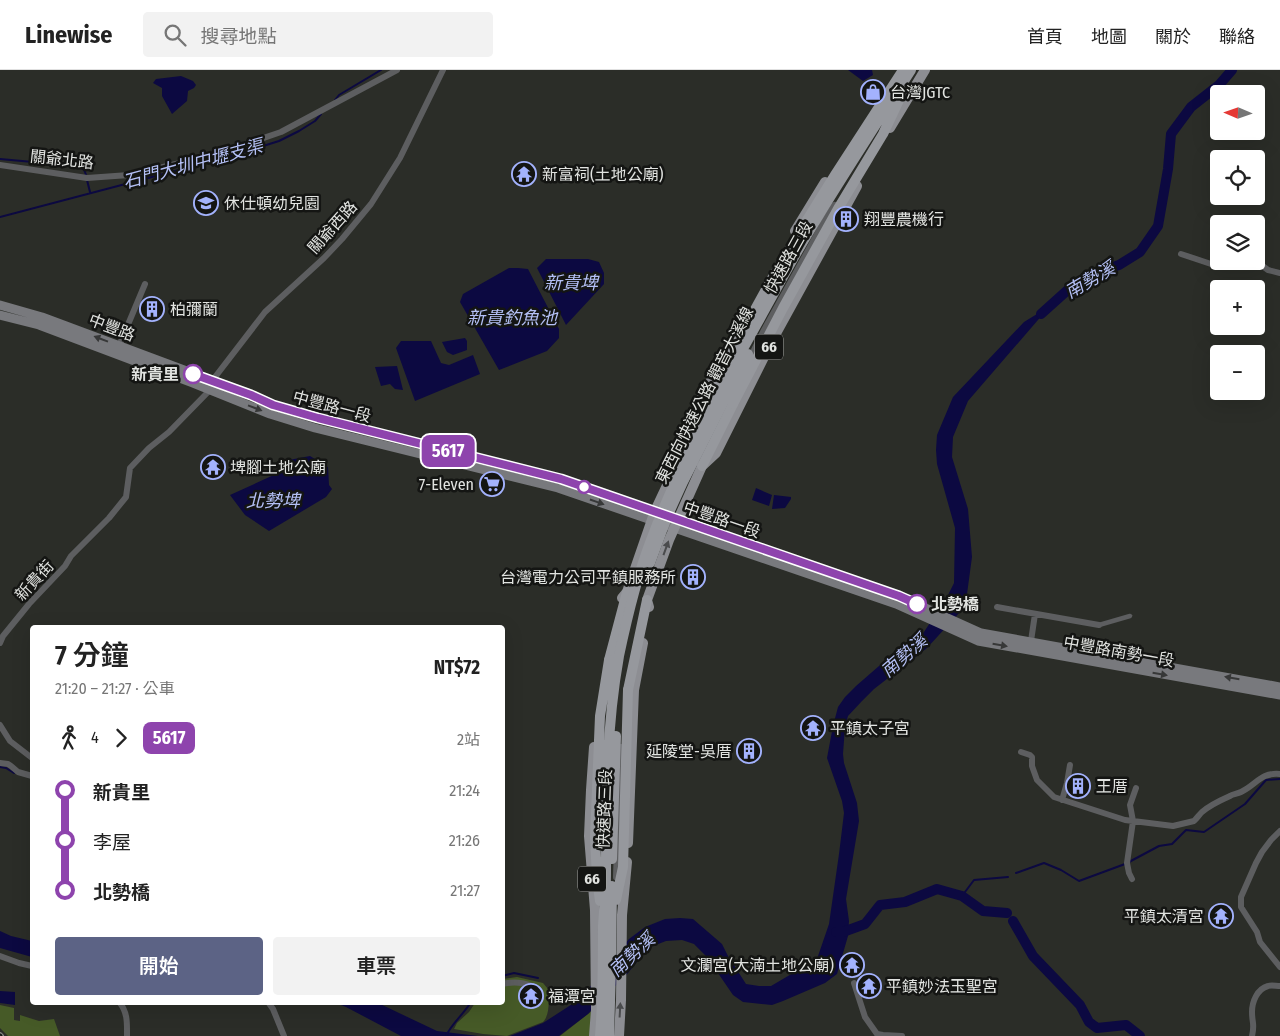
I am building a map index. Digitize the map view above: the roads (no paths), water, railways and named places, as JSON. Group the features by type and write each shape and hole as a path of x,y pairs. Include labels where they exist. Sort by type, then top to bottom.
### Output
{"highway":[{"path":"688,440 741,336 798,236 835,175 904,70"},
{"name":"東西向快速公路 觀音大溪線","path":"609,1036 611,969 607,923 605,837 610,718 620,655 640,572 665,503 727,378 796,253 911,70"},
{"name":"東西向快速公路 觀音大溪線","path":"600,1036 619,690 627,646 644,578 667,517 683,482 763,324 819,222 904,88 921,72"},
{"path":"702,466 786,301 883,134 904,88"},
{"path":"607,923 597,879 595,837 600,716 609,660 626,592"},
{"path":"607,923 623,867 628,690 647,600"}],"main road":[{"name":"快速路三段","path":"594,1036 596,1010 595,910 589,836 595,803 598,701 606,652 620,600 626,592 654,516 688,440 690,426 702,397 811,211 899,70"},
{"name":"快速路三段","path":"622,915 631,801 634,690 649,606 647,600 669,540 702,466 716,453 774,337 921,72"},
{"name":"中豐路","path":"0,305 42,316 211,385"},
{"name":"中豐路","path":"0,315 39,325 211,385"},
{"name":"中豐路一段","path":"211,385 251,395 273,405 318,418 561,479 654,516 956,626"},
{"name":"中豐路一段","path":"211,385 270,414 315,428 558,488 654,516"},
{"path":"452,462 454,452"},
{"name":"中豐路南勢一段","path":"956,626 978,641 1030,646 1280,686"},
{"name":"中豐路南勢一段","path":"1030,646 1280,695"},
{"name":"66","path":"619,1036 622,915"}],"street":[{"name":"關爺北路","path":"1,165 87,178 129,175 214,155 281,132 397,70"},
{"name":"關爺西路","path":"130,468 149,448 169,432 211,385 265,312 324,258 371,204 400,158 443,70"},
{"name":"快速路三段","path":"811,211 904,70"},
{"name":"快速路三段","path":"702,466 709,445 764,332 826,220 921,72"},
{"path":"811,211 836,226"},
{"path":"1181,254 1210,264"},
{"path":"1265,268 1280,273"},
{"path":"119,346 145,284"},
{"path":"747,322 774,337"},
{"name":"新貴街","path":"0,643 2,636 29,604 65,566 71,556 109,518 126,497 130,468"},
{"name":"快速路三段","path":"622,915 617,877 624,683 640,609 647,600"},
{"path":"998,607 1099,625 1130,616"},
{"path":"1030,646 1035,614"},
{"path":"0,725 10,742 30,757"},
{"path":"1021,752 1032,757 1032,766 1036,780 1054,797 1125,820 1173,826 1194,821 1200,813 1239,793 1263,776 1280,774"},
{"path":"0,763 8,764 18,772 30,775"},
{"path":"1062,800 1070,765"},
{"path":"1132,878 1128,866 1133,821 1130,804 1136,788"},
{"path":"595,803 631,801"},
{"path":"1280,831 1265,848 1256,863 1241,897 1241,907 1257,932 1260,942 1280,967"},
{"path":"0,956 30,966"},
{"path":"505,983 511,982 534,986 540,992 541,998 538,1004"},
{"path":"854,983 865,1017 877,1034 902,1036"},
{"path":"1252,1036 1254,1027 1252,1012 1257,994 1268,986 1280,986"},
{"path":"121,1005 127,1017 126,1036"},
{"path":"270,1005 284,1036"}],"water":[{"path":"848,70 872,70 873,75 863,81"},
{"path":"181,76 193,81 196,85 188,91 187,101 172,114 162,96 162,88 153,83 156,79"},
{"name":"新貴埤","path":"546,259 588,259 599,262 604,273 604,284 566,325 537,268"},
{"name":"新貴釣魚池","path":"509,268 528,269 559,329 559,338 547,351 499,370 460,302 463,294"},
{"path":"1050,306 968,401 953,437 952,457 968,509 972,557 967,594 960,612 927,648 874,689 848,716 845,727 843,754 844,763 857,803 859,821 846,899 849,921 848,936 837,974 825,983 772,1005 743,1002 733,995 707,957 694,944 682,940 666,941 648,948 628,973 588,1014 559,1036 510,1036 543,1023 580,999 629,939 645,927 665,919 693,919 722,944 746,984 771,986 817,959 829,924 844,813 842,801 827,758 838,707 856,686 879,666 922,635 947,597 954,583 955,528 937,464 937,435 953,397 1024,322"},
{"path":"465,338 467,350 453,355 447,352 442,342"},
{"path":"401,341 431,341 441,363 449,365 473,355 480,374 415,401 396,348"},
{"path":"397,366 403,390 395,389 390,384 381,386 375,367"},
{"name":"北勢埤","path":"310,456 328,467 329,485 332,489 326,497 269,531 245,515 230,495 287,469 289,460"},
{"path":"756,488 772,495 769,506 752,500"},
{"path":"774,495 791,497 791,499 785,508 772,509"},
{"path":"0,931 30,941 30,956 0,948"},
{"path":"0,991 15,992 15,1005 0,1003"},
{"path":"341,1005 382,1005 437,1031 478,1036 401,1036"}],"waterway":[{"name":"石門大圳中壢支渠","path":"335,100 339,95 381,70"},
{"name":"南勢溪","path":"1041,314 1071,287 1101,271 1119,265 1140,252 1158,226 1168,169 1171,134 1191,107 1219,85 1232,70"},
{"name":"石門大圳中壢支渠","path":"0,217 228,157 279,141 315,121 321,114"},
{"name":"石門大圳中壢支渠","path":"0,159 77,166 83,169 86,175"},
{"name":"石門大圳中壢支渠","path":"87,180 90,192"},
{"path":"0,767 14,773"},
{"path":"1129,862 1159,846 1172,844 1186,830 1204,832 1245,804 1266,780 1280,779"},
{"path":"1016,873 1044,863 1061,870 1079,881 1125,864"},
{"path":"962,896 974,880 1008,877"},
{"path":"836,932 843,932 865,924 880,905 905,902 937,889 962,896 983,911 1007,913"},
{"path":"1013,921 1033,956 1080,1005 1089,1022 1097,1028 1126,1025 1140,1036"},
{"path":"505,975 514,973 538,978"},
{"path":"446,1036 469,1005"}],"place":[{"name":"台灣JGTC","path":"873,92"},
{"name":"新富祠(土地公廟)","path":"524,174"},
{"name":"休仕頓幼兒園","path":"206,203"},
{"name":"翔豐農機行","path":"846,219"},
{"name":"柏彌蘭","path":"152,309"},
{"name":"新貴里","path":"193,374"},
{"name":"埤腳土地公廟","path":"213,467"},
{"name":"7-Eleven","path":"492,484"},
{"name":"台灣電力公司平鎮服務所","path":"693,577"},
{"name":"北勢橋","path":"917,604"},
{"name":"平鎮太子宮","path":"813,728"},
{"name":"延陵堂-吳厝","path":"749,751"},
{"name":"王厝","path":"1078,786"},
{"name":"平鎮太清宮","path":"1221,916"},
{"name":"文瀾宮(大湳土地公廟)","path":"852,965"},
{"name":"平鎮妙法玉聖宮","path":"869,986"},
{"name":"福潭宮","path":"531,996"}]}
